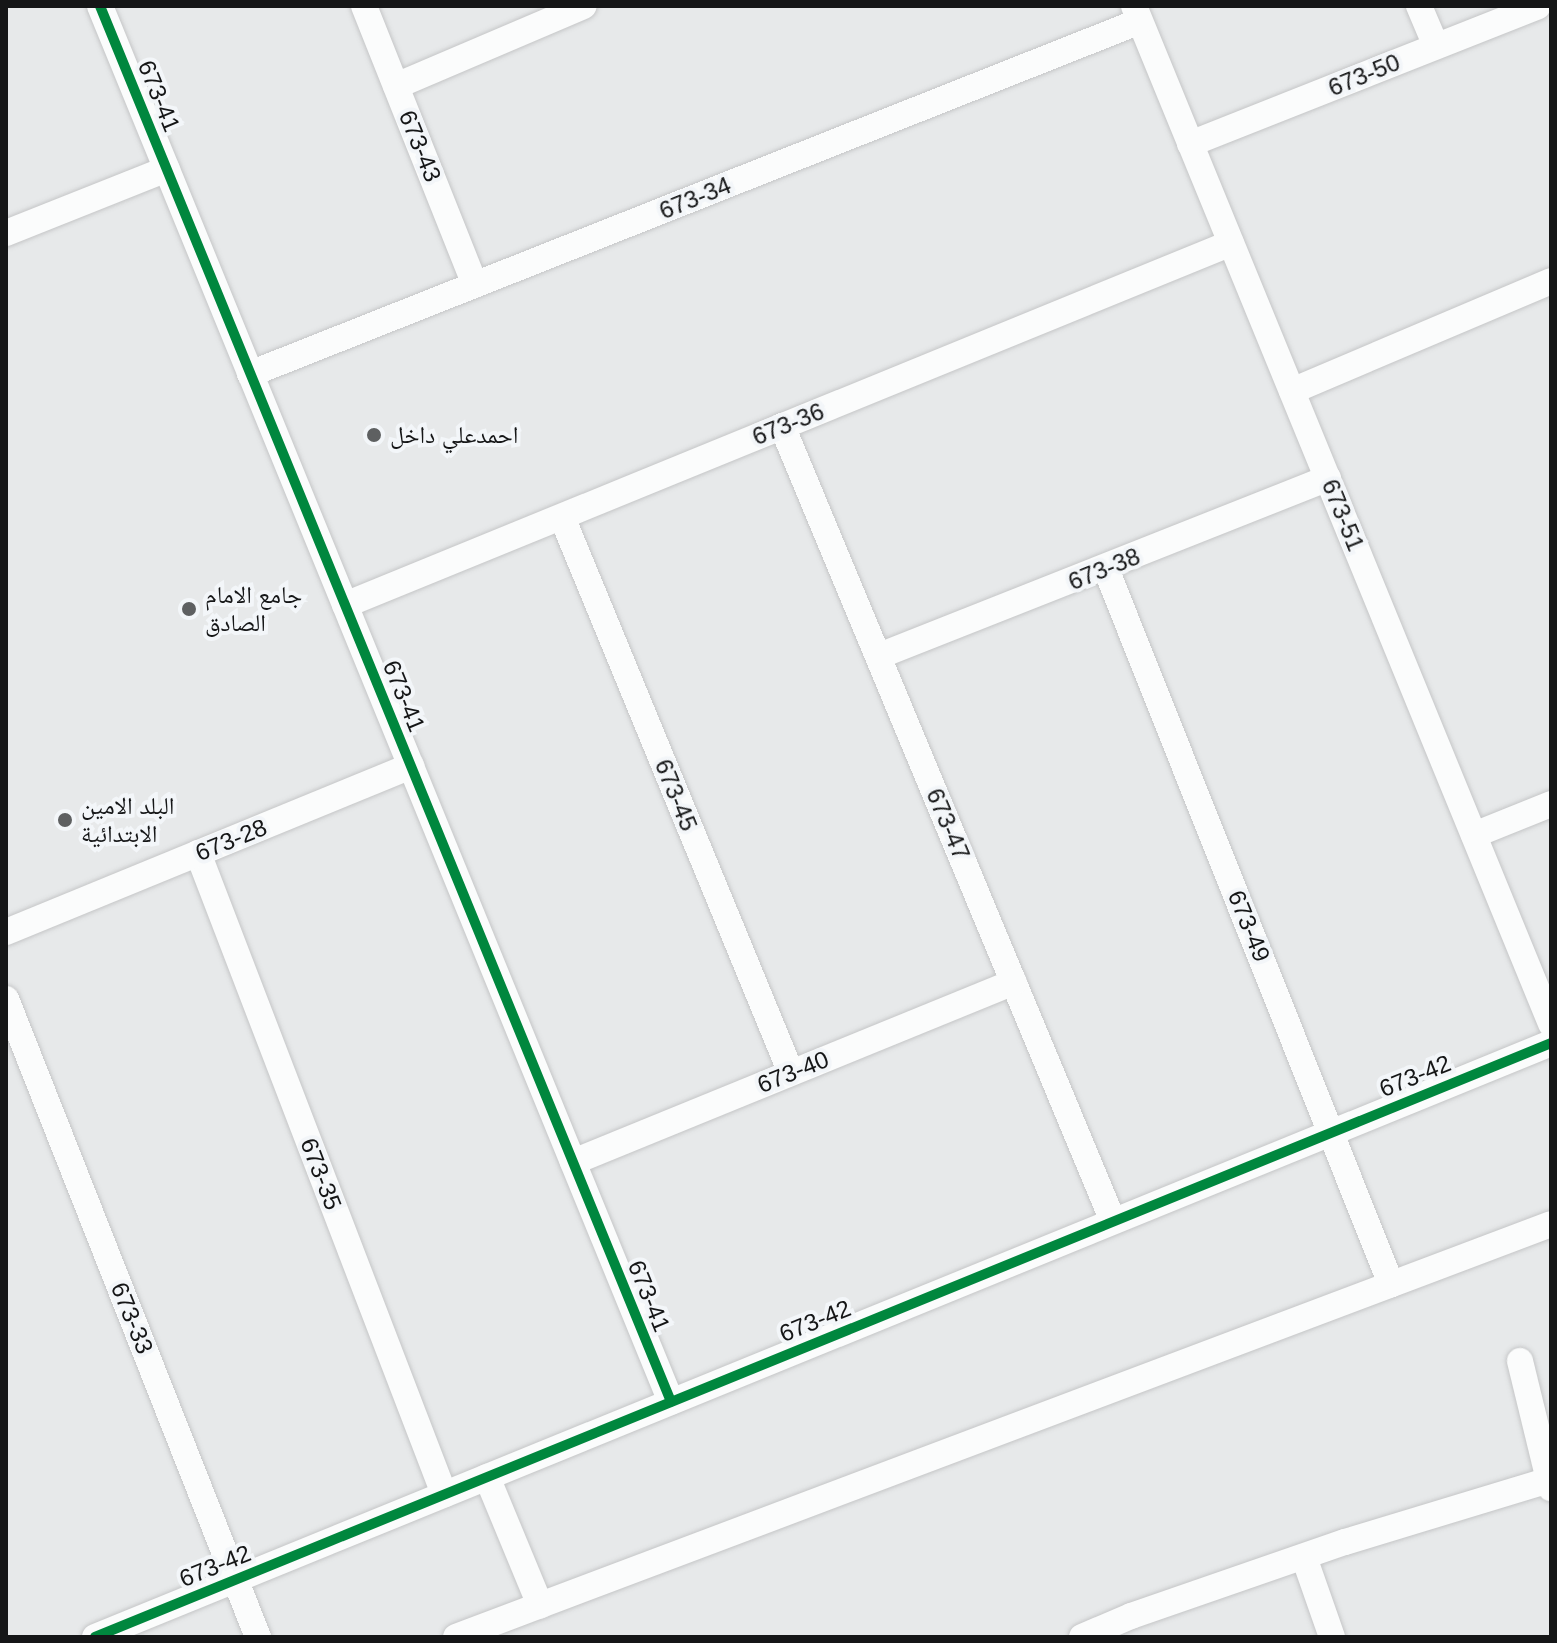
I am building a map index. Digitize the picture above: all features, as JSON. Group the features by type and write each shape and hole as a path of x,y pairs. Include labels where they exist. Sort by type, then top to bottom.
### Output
{"street":[{"name":"673-41","path":"100,6 671,1402"},
{"name":"673-43","path":"364,6 475,285"},
{"path":"396,86 584,6"},
{"path":"1419,6 1436,46"},
{"name":"673-50","path":"1190,144 1538,6"},
{"name":"673-51","path":"1137,14 1551,1024"},
{"name":"673-34","path":"250,374 1137,14"},
{"path":"6,233 167,169"},
{"name":"673-36","path":"345,605 1231,243"},
{"path":"1292,391 1550,284"},
{"name":"673-47","path":"782,426 1113,1221"},
{"name":"673-38","path":"879,656 1106,569 1328,478"},
{"name":"673-45","path":"562,517 791,1073"},
{"name":"673-49","path":"1106,569 1391,1284"},
{"name":"673-28","path":"6,932 411,766"},
{"path":"1474,835 1551,804"},
{"name":"673-35","path":"198,853 444,1494"},
{"name":"673-40","path":"573,1162 1014,982"},
{"name":"673-33","path":"6,999 258,1637"},
{"name":"673-42","path":"95,1637 1551,1043"},
{"path":"456,1637 1551,1224"},
{"path":"1082,1637 1304,1557 1550,1484 1520,1361"},
{"path":"487,1477 540,1605"},
{"path":"1304,1557 1332,1637"}],"cycle path":[{"path":"100,6 671,1402"},
{"path":"95,1637 1551,1043"}],"place":[{"name":"احمدعلي داخل","path":"374,435"},
{"name":"جامع الامام الصادق","path":"189,609"},
{"name":"البلد الامين الابتدائية","path":"65,820"}]}
